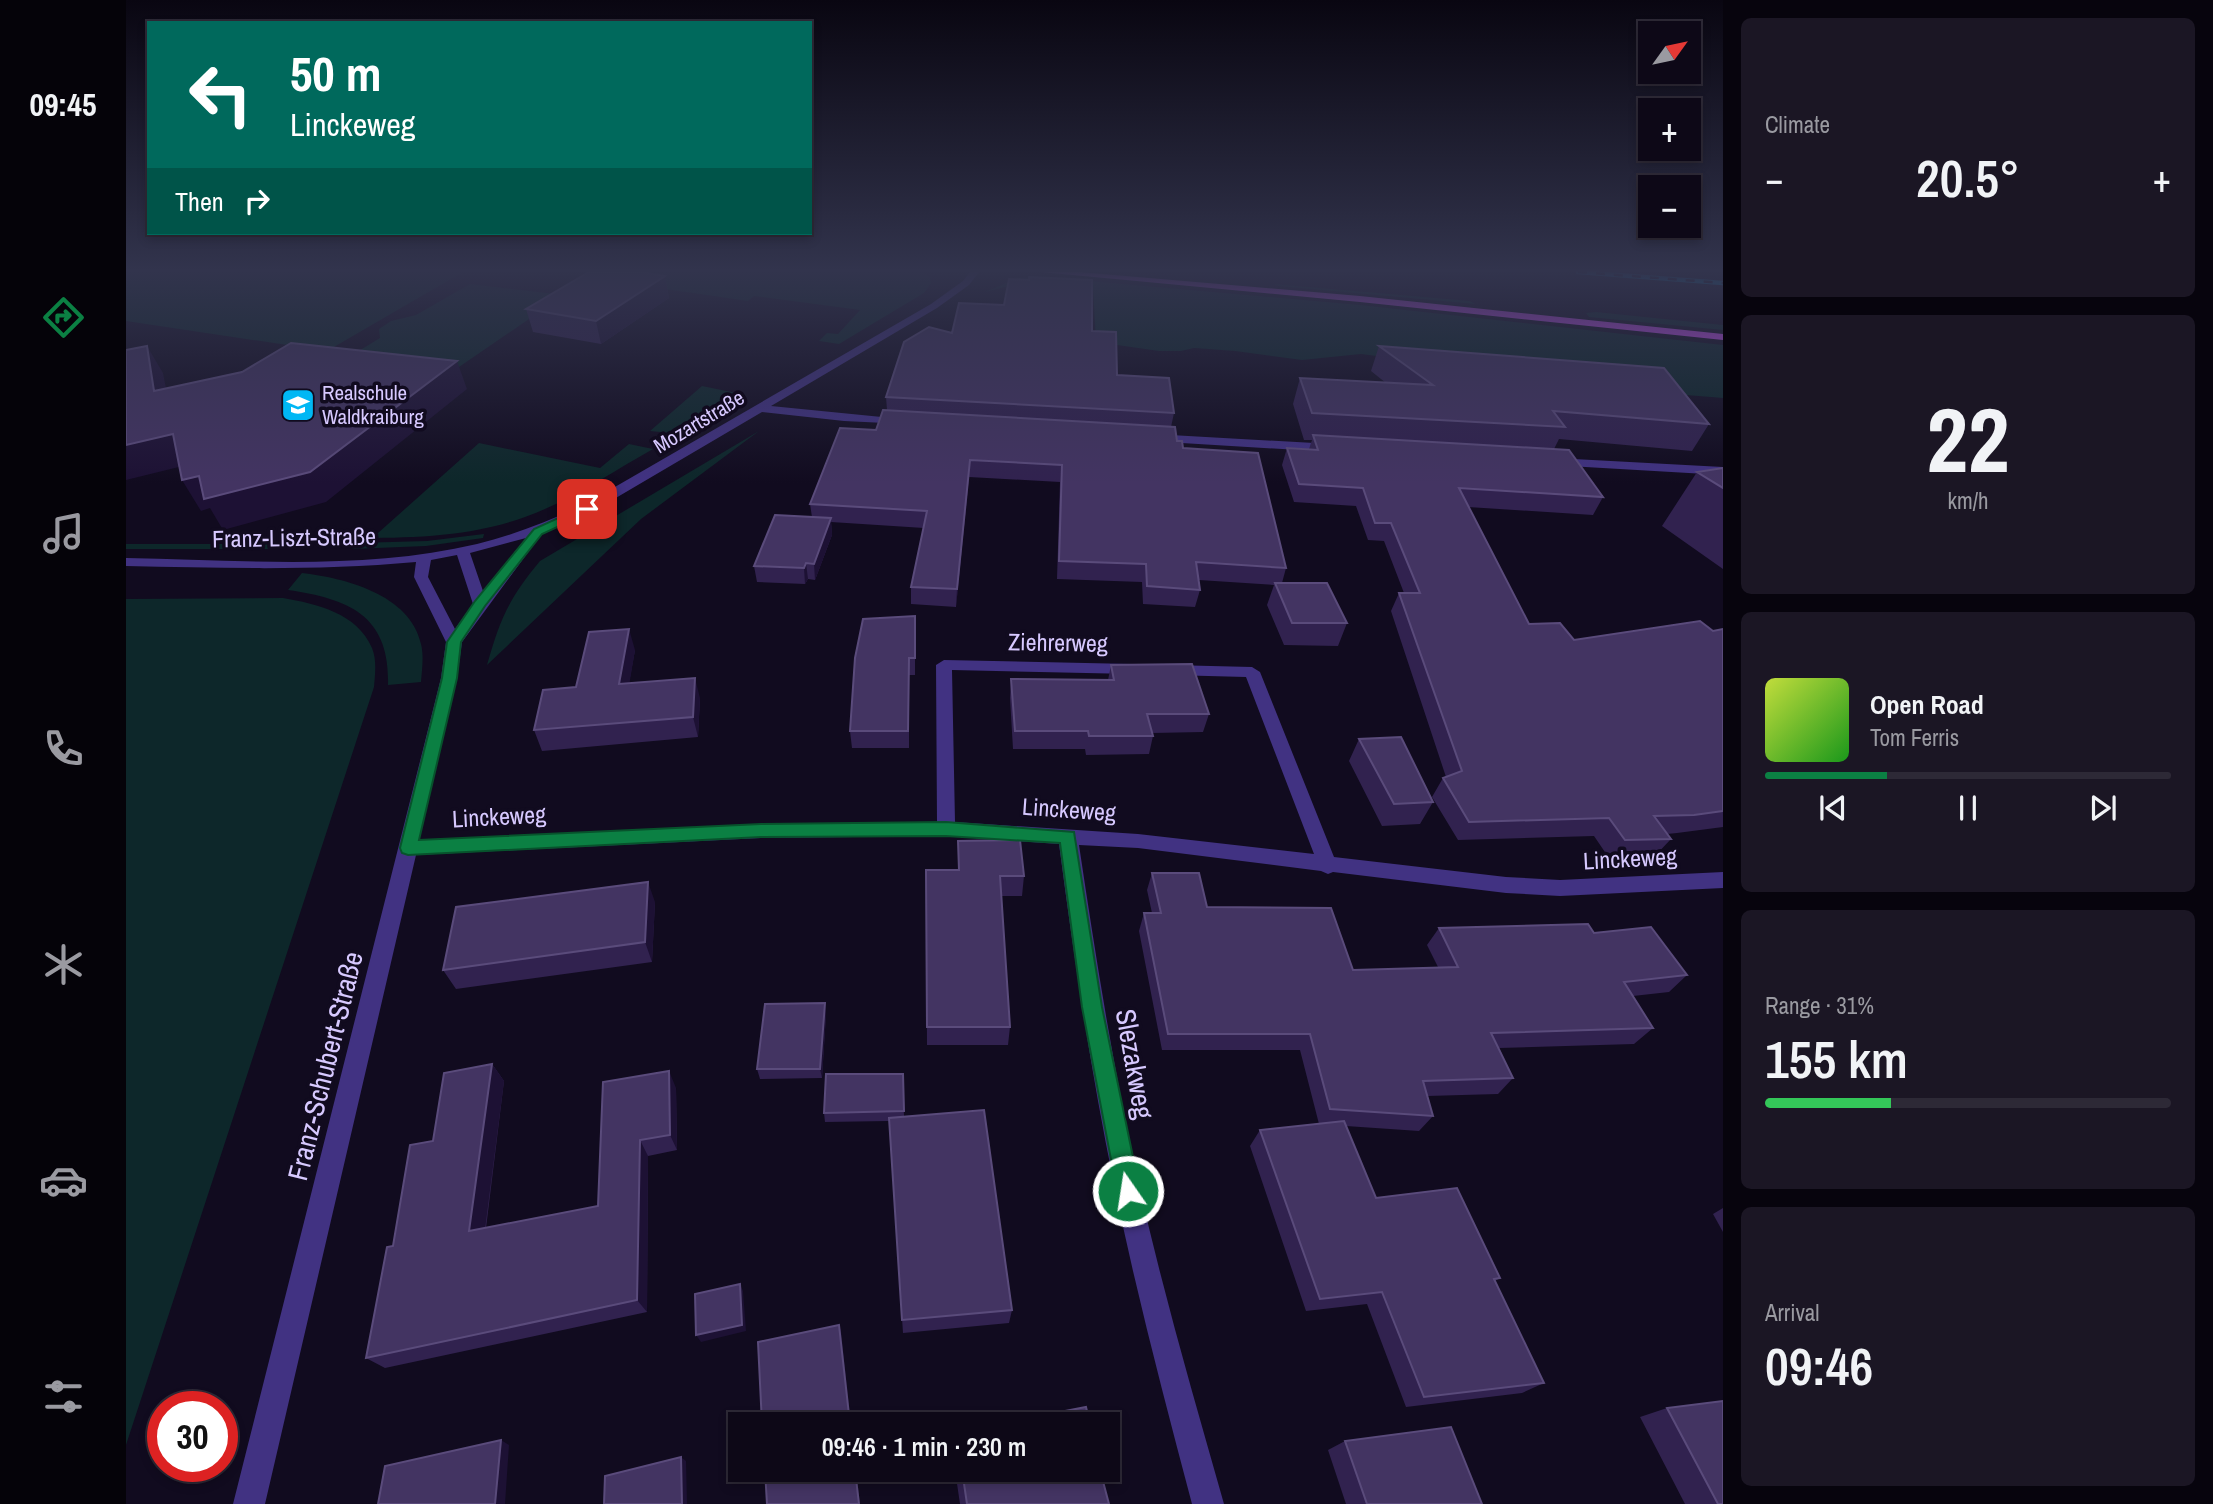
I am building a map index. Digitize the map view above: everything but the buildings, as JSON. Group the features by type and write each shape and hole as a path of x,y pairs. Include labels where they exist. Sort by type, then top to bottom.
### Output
{"street":[{"name":"Mozartstraße","path":"463,553 538,531 587,509 872,342"},
{"path":"760,408 844,418 910,422"},
{"path":"1139,437 1344,449"},
{"path":"1548,461 1723,471"},
{"name":"Franz-Schubert-Straße","path":"249,1504 449,678 454,642 480,604 538,531"},
{"path":"463,553 480,604"},
{"name":"Franz-Liszt-Straße","path":"126,562 312,563 424,558 463,553"},
{"path":"424,558 421,577 454,642"},
{"name":"Ziehrerweg","path":"946,829 944,665 1252,672 1328,866"},
{"name":"Linckeweg","path":"408,848 761,831 946,829 1138,841 1328,866 1560,888 1723,880"},
{"name":"Slezakweg","path":"1068,836 1092,1007 1117,1142 1163,1338 1208,1504"}],"green space":[{"path":"268,342 342,342 327,351"},
{"path":"373,342 495,342 459,367 357,352"},
{"path":"1097,342 1697,342 1723,345 1723,398 1649,392 1361,354 1302,360 1194,348 1159,351"},
{"path":"702,386 746,395 681,434 650,431"},
{"path":"759,431 641,519 487,665 507,610 520,586 540,561"},
{"path":"479,443 600,468 629,444 653,449 558,503 504,524 441,535 354,538 360,531 378,533"},
{"path":"484,534 483,538 426,546 352,549 356,543 427,541"},
{"path":"126,544 301,544 297,549 126,549"},
{"path":"302,573 355,584 390,601 404,613 421,644 421,682 388,685 387,661 382,642 374,627 362,615 347,606 330,599 288,590"},
{"path":"283,598 322,607 357,626 374,653 374,687 126,1445 126,599"}],"place":[{"name":"Realschule Waldkraiburg","path":"298,405"}],"route":[{"path":"587,509 538,531 480,604 454,642 449,678 408,848 761,831 946,829 1068,836 1092,1007 1128,1191"}]}
